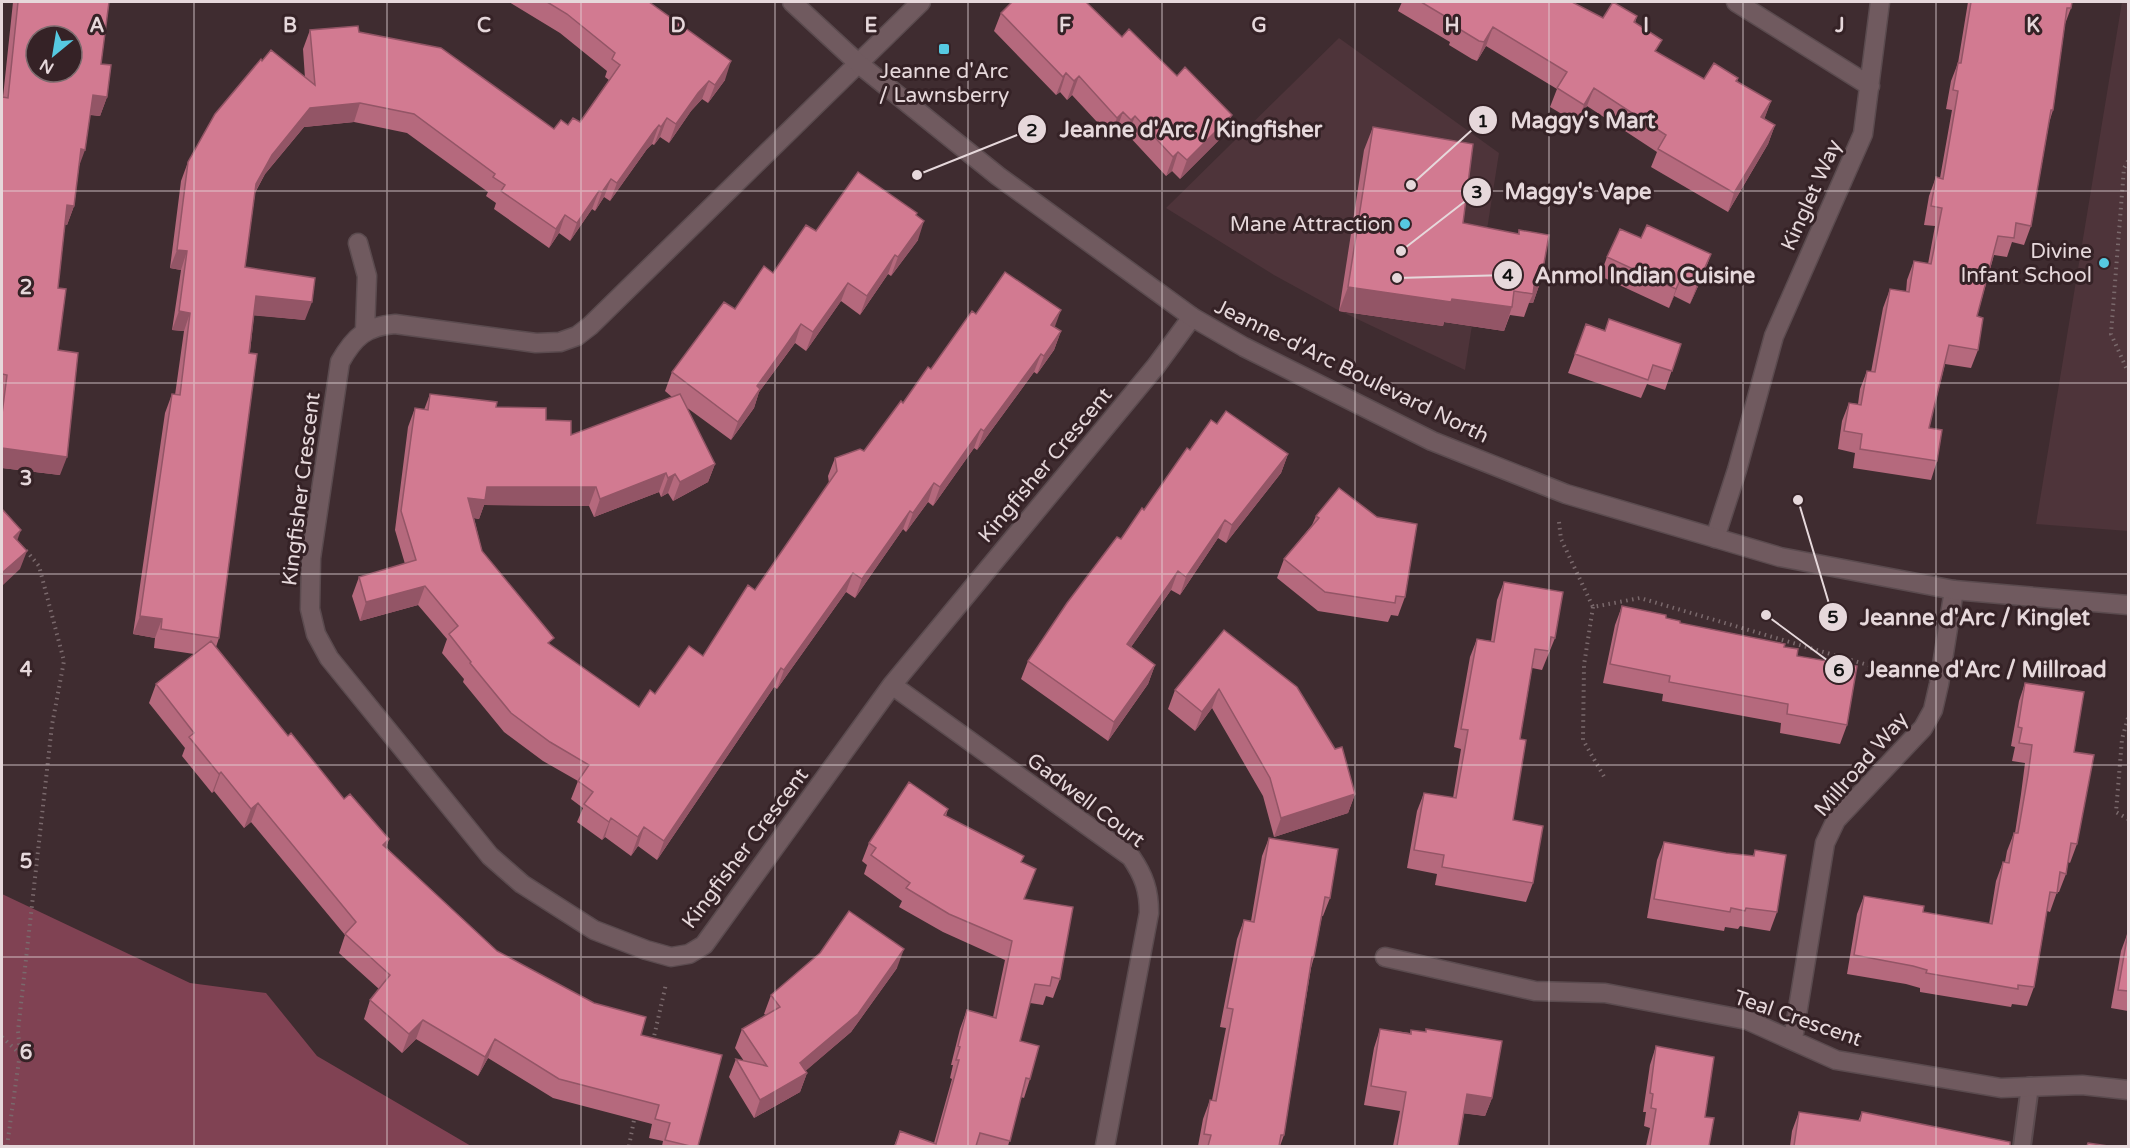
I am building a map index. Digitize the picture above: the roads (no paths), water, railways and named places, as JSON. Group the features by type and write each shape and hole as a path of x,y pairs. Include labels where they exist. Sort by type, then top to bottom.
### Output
{"street":[{"name":"Jeanne-d'Arc Boulevard North","path":"792,2 859,64 998,176 1192,317 1244,347 1432,441 1566,495 1780,557 1954,590 2128,604"},
{"path":"358,243 367,276 364,330 395,324 536,343 560,342 577,336 590,326 921,2"},
{"path":"1736,2 1869,86"},
{"name":"Kinglet Way","path":"1715,538 1737,470 1773,336 1863,134 1880,2"},
{"name":"Kingfisher Crescent","path":"364,330 351,344 340,362 319,490 310,558 310,609 316,634 329,658 490,856 522,885 594,930 671,957 688,954 704,945 892,685 1155,366 1192,317"},
{"name":"Millroad Way","path":"1793,1040 1825,843 1836,820 1923,728 1933,710 1940,684 1954,590"},
{"name":"Gadwell Court","path":"892,685 1131,857 1143,875 1149,894 1149,913 1105,1146"},
{"name":"Teal Crescent","path":"1385,957 1535,991 1605,993 1747,1020 1836,1059 2001,1088 2082,1085 2128,1090"}],"lane":[{"path":"2022,1146 2030,1086"}],"place":[{"name":"Jeanne d'Arc / Lawnsberry","path":"944,49"},
{"name":"Jeanne d'Arc / Kingfisher","path":"917,175"},
{"name":"Maggy's Mart","path":"1411,185"},
{"name":"Mane Attraction","path":"1405,224"},
{"name":"Maggy's Vape","path":"1401,251"},
{"name":"Divine Infant School","path":"2104,263"},
{"name":"Anmol Indian Cuisine","path":"1397,278"},
{"name":"Jeanne d'Arc / Kinglet","path":"1798,500"},
{"name":"Jeanne d'Arc / Millroad","path":"1766,615"}]}
